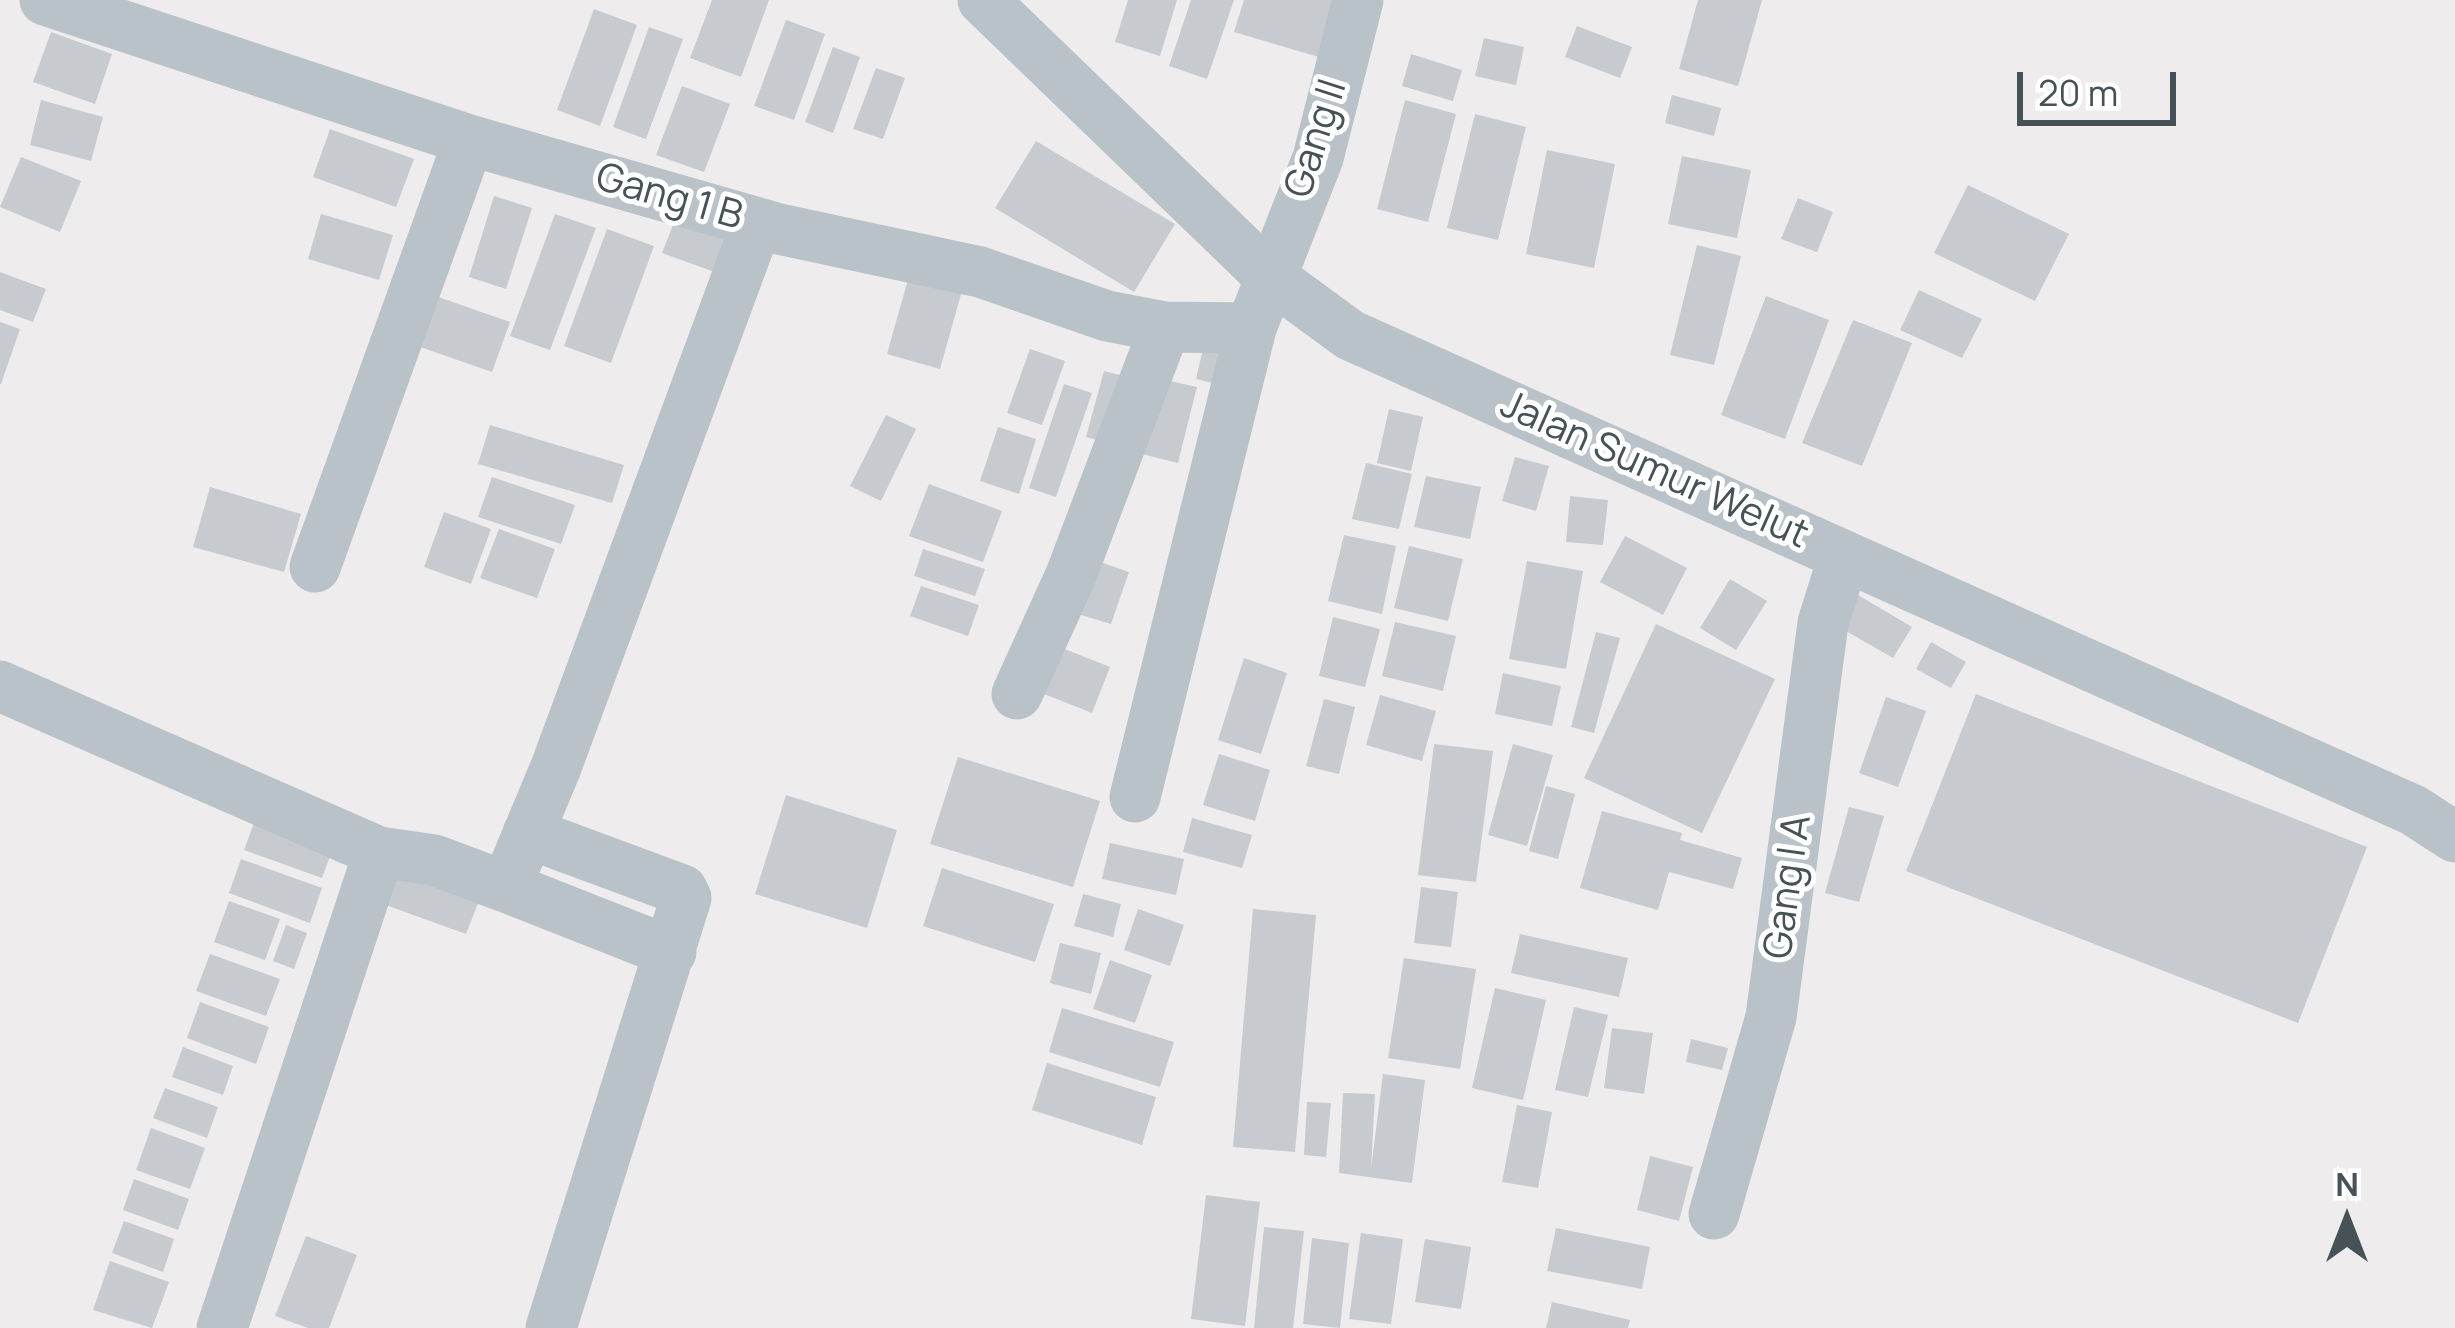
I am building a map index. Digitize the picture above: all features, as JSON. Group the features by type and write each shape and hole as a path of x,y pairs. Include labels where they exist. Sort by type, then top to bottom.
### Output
{"street":[{"name":"Gang 1 B","path":"45,0 469,140 757,223 980,272 1107,316 1165,327 1251,328"},
{"name":"Jalan Sumur Welut","path":"983,0 1268,275 1350,335 2434,823"},
{"name":"Gang II","path":"1268,275 1318,158 1358,0"},
{"path":"316,567 469,140"},
{"path":"506,886 757,223"},
{"path":"1135,797 1268,275"},
{"path":"1017,694 1122,448 1165,327"},
{"name":"Gang I A","path":"1714,1214 1771,1017 1823,623 1844,556"},
{"path":"0,686 379,852 434,860 671,952"},
{"path":"528,833 682,890 686,907 551,1328"},
{"path":"222,1328 379,852"}],"building":[{"path":"712,0 769,0 741,77 690,58"},
{"path":"1128,0 1177,0 1160,56 1115,42"},
{"path":"1191,0 1234,0 1207,79 1169,66"},
{"path":"1244,0 1339,0 1322,58 1234,32"},
{"path":"1698,0 1762,0 1738,86 1679,69"},
{"path":"594,9 637,25 600,126 557,110"},
{"path":"786,20 825,34 794,120 754,106"},
{"path":"1577,26 1632,47 1620,78 1565,57"},
{"path":"649,27 683,39 646,139 613,127"},
{"path":"51,32 112,54 95,104 33,82"},
{"path":"1484,38 1524,47 1516,85 1475,76"},
{"path":"833,47 860,57 833,133 805,122"},
{"path":"1411,54 1462,70 1453,101 1402,86"},
{"path":"876,68 905,78 883,139 853,129"},
{"path":"682,86 730,104 704,172 656,155"},
{"path":"1672,95 1721,108 1714,136 1665,123"},
{"path":"41,100 103,117 91,161 30,145"},
{"path":"1405,100 1456,114 1428,222 1377,209"},
{"path":"1475,114 1526,127 1498,240 1447,228"},
{"path":"330,129 414,159 396,207 313,177"},
{"path":"1036,141 1175,224 1134,292 995,208"},
{"path":"1547,150 1615,164 1594,268 1526,254"},
{"path":"1682,156 1751,170 1737,238 1668,224"},
{"path":"21,157 81,181 60,232 0,207"},
{"path":"1968,185 2069,234 2035,301 1934,253"},
{"path":"494,196 532,208 506,289 469,277"},
{"path":"1798,198 1833,212 1817,252 1781,239"},
{"path":"680,207 737,228 720,274 662,253"},
{"path":"321,214 393,235 379,280 308,259"},
{"path":"555,214 596,228 550,350 510,336"},
{"path":"607,229 654,246 611,363 564,346"},
{"path":"1697,245 1741,256 1714,365 1670,355"},
{"path":"912,265 965,280 940,369 887,354"},
{"path":"0,272 46,289 33,322 0,310"},
{"path":"1919,290 1982,319 1962,358 1900,330"},
{"path":"421,291 510,322 492,372 403,341"},
{"path":"1766,296 1829,320 1785,439 1721,415"},
{"path":"1853,320 1912,343 1862,466 1802,443"},
{"path":"0,322 20,329 1,384 0,384"},
{"path":"1206,336 1235,343 1225,386 1196,379"},
{"path":"1030,349 1065,361 1042,425 1007,413"},
{"path":"1104,371 1128,377 1111,444 1086,437"},
{"path":"1161,379 1197,387 1178,463 1142,454"},
{"path":"1064,384 1092,393 1056,497 1029,488"},
{"path":"1389,409 1423,417 1411,471 1377,463"},
{"path":"886,415 916,429 881,501 850,486"},
{"path":"490,425 624,465 612,503 478,464"},
{"path":"998,427 1036,439 1019,494 980,481"},
{"path":"1515,457 1549,466 1536,511 1502,501"},
{"path":"1366,463 1412,474 1399,529 1352,519"},
{"path":"1426,476 1481,487 1470,539 1414,527"},
{"path":"492,477 575,505 561,544 478,517"},
{"path":"929,484 1002,511 983,562 909,536"},
{"path":"210,487 301,514 284,572 193,547"},
{"path":"1570,496 1608,500 1603,545 1566,542"},
{"path":"444,512 491,529 471,584 424,567"},
{"path":"499,529 555,549 537,598 480,578"},
{"path":"1344,535 1396,546 1382,614 1328,601"},
{"path":"1625,536 1687,568 1663,615 1600,582"},
{"path":"1409,546 1463,559 1448,621 1394,608"},
{"path":"923,549 985,569 975,596 914,576"},
{"path":"1097,561 1129,572 1111,624 1078,614"},
{"path":"1527,561 1583,571 1566,669 1509,659"},
{"path":"1730,579 1767,601 1736,650 1700,628"},
{"path":"921,586 979,605 968,636 910,616"},
{"path":"1858,595 1912,627 1893,658 1839,627"},
{"path":"1333,617 1380,629 1365,687 1319,676"},
{"path":"1395,622 1456,636 1443,691 1382,676"},
{"path":"1656,624 1775,679 1702,833 1584,778"},
{"path":"1596,632 1620,638 1594,733 1571,727"},
{"path":"1931,642 1966,662 1951,688 1916,669"},
{"path":"1057,646 1110,667 1092,713 1039,692"},
{"path":"1244,658 1287,673 1261,754 1218,740"},
{"path":"1503,673 1561,686 1552,726 1495,714"},
{"path":"1976,694 2367,847 2298,1023 1906,871"},
{"path":"1380,695 1436,711 1422,761 1366,745"},
{"path":"1886,697 1926,711 1898,787 1859,773"},
{"path":"1324,699 1355,707 1339,774 1306,766"},
{"path":"1434,744 1493,751 1476,882 1418,875"},
{"path":"1513,744 1553,755 1527,846 1488,835"},
{"path":"1219,754 1270,770 1255,821 1203,805"},
{"path":"958,757 1100,801 1073,887 930,844"},
{"path":"1546,786 1575,794 1558,859 1529,851"},
{"path":"786,795 897,830 867,928 755,894"},
{"path":"1849,807 1884,816 1859,902 1825,893"},
{"path":"1602,811 1682,833 1680,840 1742,858 1733,889 1669,872 1658,910 1580,888"},
{"path":"258,812 336,840 322,878 244,850"},
{"path":"1192,818 1252,835 1242,868 1183,852"},
{"path":"1110,843 1184,859 1176,895 1102,879"},
{"path":"400,858 484,888 466,934 383,904"},
{"path":"241,859 322,888 310,923 229,893"},
{"path":"942,868 1054,904 1035,962 923,926"},
{"path":"1421,887 1458,892 1451,947 1414,943"},
{"path":"1083,894 1121,904 1113,937 1074,926"},
{"path":"229,901 280,919 265,960 214,942"},
{"path":"1138,909 1184,925 1170,966 1124,950"},
{"path":"1253,909 1316,915 1295,1152 1233,1147"},
{"path":"286,925 307,933 294,969 273,961"},
{"path":"1520,934 1628,958 1619,997 1511,973"},
{"path":"1060,943 1101,953 1091,994 1050,983"},
{"path":"210,954 280,979 266,1016 196,991"},
{"path":"1404,958 1476,969 1460,1069 1388,1058"},
{"path":"1110,960 1152,975 1135,1023 1093,1009"},
{"path":"1495,988 1546,1000 1523,1100 1472,1088"},
{"path":"200,1002 269,1027 256,1064 187,1038"},
{"path":"1574,1007 1608,1015 1588,1097 1555,1090"},
{"path":"1062,1008 1174,1042 1160,1087 1049,1052"},
{"path":"1612,1028 1653,1033 1644,1094 1604,1088"},
{"path":"1691,1039 1728,1048 1722,1070 1686,1062"},
{"path":"183,1047 233,1066 223,1095 172,1077"},
{"path":"1047,1063 1156,1097 1142,1145 1032,1110"},
{"path":"1383,1074 1425,1080 1412,1183 1339,1173 1343,1093 1375,1094 1371,1169"},
{"path":"165,1088 218,1107 207,1138 153,1118"},
{"path":"1307,1102 1331,1103 1326,1157 1304,1155"},
{"path":"1517,1105 1552,1112 1538,1188 1502,1182"},
{"path":"151,1128 205,1148 190,1189 136,1170"},
{"path":"1650,1156 1693,1167 1679,1221 1637,1210"},
{"path":"134,1179 189,1199 178,1230 123,1210"},
{"path":"1206,1195 1260,1202 1245,1326 1191,1319"},
{"path":"124,1221 174,1239 163,1272 112,1253"},
{"path":"1264,1227 1304,1231 1293,1328 1254,1328"},
{"path":"1556,1228 1650,1247 1642,1289 1547,1271"},
{"path":"1361,1233 1403,1239 1391,1324 1349,1319"},
{"path":"306,1236 357,1255 329,1328 308,1328 275,1316"},
{"path":"1312,1238 1349,1243 1340,1328 1303,1324"},
{"path":"1425,1239 1471,1247 1461,1309 1415,1302"},
{"path":"110,1261 169,1282 152,1328 93,1310"},
{"path":"1552,1302 1630,1320 1628,1328 1546,1328"}]}
